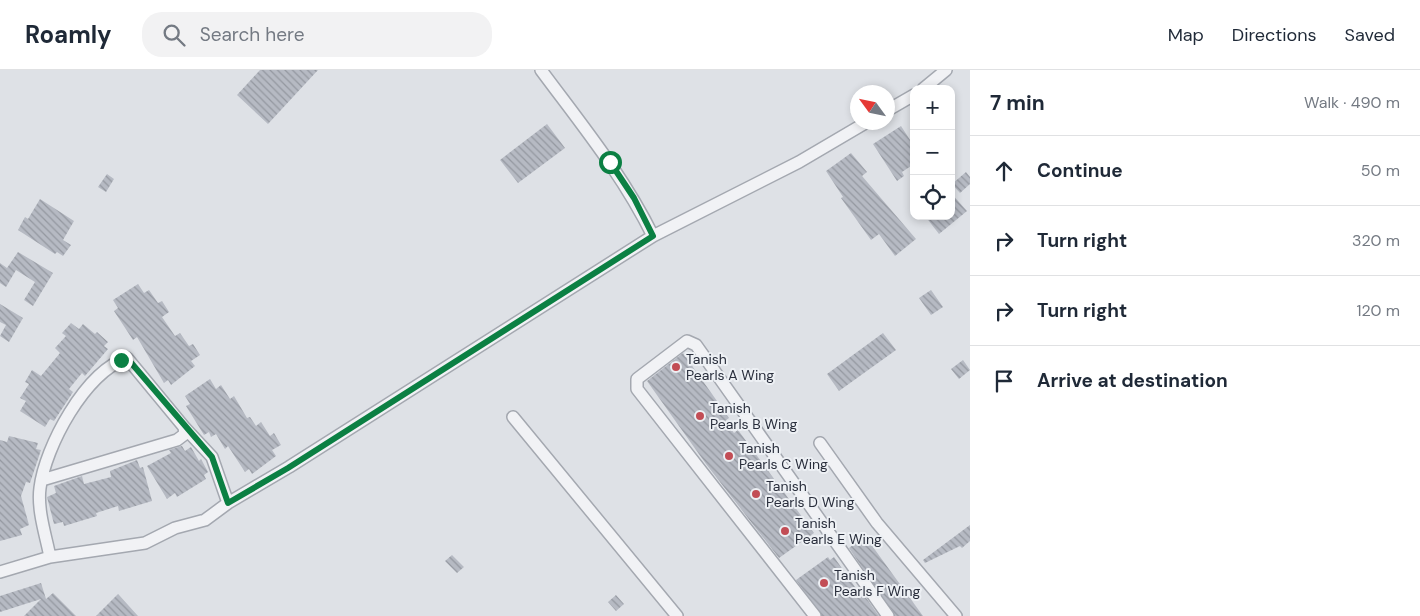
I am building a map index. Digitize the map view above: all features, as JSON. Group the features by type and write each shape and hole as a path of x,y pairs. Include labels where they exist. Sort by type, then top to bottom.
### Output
{"street":[{"path":"540,70 610,162 634,198 653,236"},
{"path":"928,85 946,70"},
{"path":"895,106 910,97"},
{"path":"0,572 50,557 145,543 175,528 205,520 228,503 305,457 653,236 799,162 853,130"},
{"path":"815,616 637,389 637,379 687,341 696,345 888,616"},
{"path":"50,557 40,502 42,480 58,433 74,407 100,377 121,360 127,358 184,427 212,457 228,503"},
{"path":"513,417 677,616"},
{"path":"42,480 177,440 185,434 184,427"},
{"path":"820,443 877,523 956,616"}],"building":[{"path":"260,70 318,70 268,124 237,95"},
{"path":"547,124 565,148 518,183 500,160"},
{"path":"901,126 910,140 910,167 902,172 904,176 897,181 873,144"},
{"path":"851,153 867,172 862,176 916,239 895,256 879,234 871,240 841,198 843,197 826,171"},
{"path":"966,172 970,177 970,184 960,193 955,187 955,181"},
{"path":"107,174 114,179 106,192 98,187"},
{"path":"955,198 967,211 939,234 928,220 955,220"},
{"path":"40,199 74,221 63,240 71,245 63,256 57,252 55,254 18,230 25,217 28,219"},
{"path":"18,252 53,273 33,306 24,300 35,282 16,270 6,287 0,283 0,263 7,268"},
{"path":"138,284 144,293 149,290 158,303 162,301 169,312 162,317 175,336 180,333 189,346 193,344 200,355 191,361 195,366 171,385 168,380 164,383 137,337 133,340 114,311 118,308 113,300"},
{"path":"931,290 943,307 931,315 919,298"},
{"path":"0,304 23,318 9,342 0,336 6,325 0,322"},
{"path":"71,323 79,329 83,324 95,334 97,332 108,342 104,346 108,349 85,376 82,373 69,389 73,392 54,421 50,419 45,427 20,411 26,401 20,398 29,384 25,382 32,370 41,376 60,353 55,348 66,336 62,333"},
{"path":"883,333 896,350 839,391 827,374"},
{"path":"683,353 729,418 725,421 734,433 738,430 814,533 779,558 706,464 647,381"},
{"path":"963,360 970,370 959,379 951,369"},
{"path":"210,379 216,389 221,385 230,399 234,396 247,418 250,417 256,426 261,422 270,436 274,433 281,445 272,450 276,456 252,474 249,469 245,472 228,446 225,449 216,434 211,437 209,432 204,435 186,406 190,404 185,396"},
{"path":"9,436 38,443 36,449 41,450 30,483 26,482 21,496 29,525 20,529 22,535 0,541 0,440 7,442"},
{"path":"182,446 185,451 191,447 199,461 201,459 208,472 204,475 206,479 177,497 175,493 167,499 147,466 171,453 169,450"},
{"path":"137,460 140,468 143,467 152,501 119,511 118,506 96,513 97,516 64,526 63,522 54,524 47,497 56,493 54,486 82,476 84,484 111,477 110,471"},
{"path":"970,525 970,541 962,548 960,546 925,563 923,560"},
{"path":"865,536 923,616 895,616 849,548"},
{"path":"452,555 464,567 457,573 445,561"},
{"path":"828,557 830,560 834,557 862,597 864,595 879,616 822,616 796,580"},
{"path":"41,583 46,599 53,593 76,616 24,616 41,599 0,612 0,596"},
{"path":"118,594 138,616 96,616"},
{"path":"616,595 624,604 616,611 608,602"}],"place":[{"name":"Tanish Pearls A Wing","path":"676,367"},
{"name":"Tanish Pearls B Wing","path":"700,416"},
{"name":"Tanish Pearls C Wing","path":"729,456"},
{"name":"Tanish Pearls D Wing","path":"756,494"},
{"name":"Tanish Pearls E Wing","path":"785,531"},
{"name":"Tanish Pearls F Wing","path":"824,583"}],"route":[{"path":"121,360 127,358 184,427 212,457 228,503 288,468 653,236 634,198 610,162"}]}
